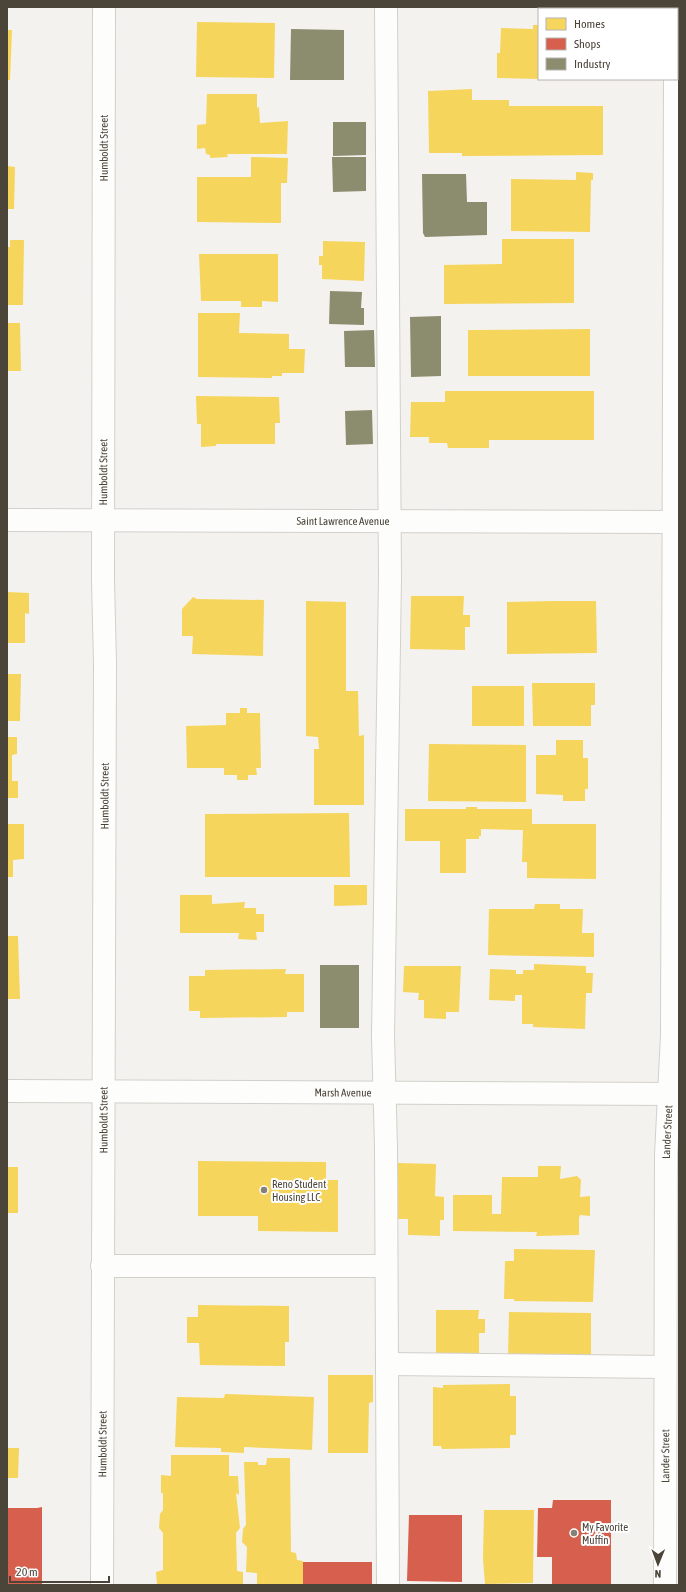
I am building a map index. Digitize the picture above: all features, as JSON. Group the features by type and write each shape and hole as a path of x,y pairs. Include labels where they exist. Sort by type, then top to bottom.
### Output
{"street":[{"name":"Humboldt Street","path":"102,1585 102,1091 105,663 103,520 104,7"},
{"path":"386,7 390,577 383,1037 388,1585"},
{"name":"Lander Street","path":"665,1585 666,1162 674,1094 672,1035 676,522 675,80"},
{"name":"Saint Lawrence Avenue","path":"7,520 676,522"},
{"name":"Marsh Avenue","path":"7,1091 674,1094"},
{"path":"102,1266 386,1266"},
{"path":"387,1364 665,1367"}],"building: Homes":[{"path":"197,22 275,23 274,78 196,77"},
{"path":"533,25 538,25 538,79 497,78 497,53 500,53 501,28 533,29"},
{"path":"7,30 12,30 10,80 7,80"},
{"path":"472,89 472,100 509,100 509,106 603,106 603,155 462,156 462,153 429,153 428,91"},
{"path":"207,94 257,94 257,108 259,107 260,123 288,121 287,154 227,154 228,157 210,158 210,155 206,154 205,148 197,149 197,125 206,124"},
{"path":"251,157 288,158 287,183 281,183 281,223 197,222 197,177 251,177"},
{"path":"7,166 15,167 14,209 7,209"},
{"path":"576,172 593,173 593,180 591,180 590,232 511,231 511,179 576,180"},
{"path":"502,239 574,239 574,303 444,304 444,265 502,264"},
{"path":"10,240 24,240 23,305 7,305 7,247 10,247"},
{"path":"323,241 365,242 364,281 322,279 322,265 319,265 319,256 323,256"},
{"path":"199,254 278,254 278,302 262,301 262,307 241,307 241,301 201,301"},
{"path":"198,313 240,313 239,333 289,334 289,349 305,349 304,373 282,373 282,376 272,376 272,378 198,377"},
{"path":"7,323 20,323 21,371 7,371"},
{"path":"590,329 590,376 468,376 468,330"},
{"path":"445,391 594,391 594,440 489,440 489,448 448,448 447,443 429,443 429,437 410,437 411,402 445,402"},
{"path":"196,396 279,397 280,423 275,423 275,444 216,444 216,446 201,447 201,424 197,424"},
{"path":"7,592 29,593 29,614 25,613 25,643 7,643"},
{"path":"411,596 464,596 463,615 470,615 470,627 465,627 465,650 410,649"},
{"path":"193,597 197,599 264,600 263,656 192,654 193,636 182,636 182,609"},
{"path":"306,601 346,602 346,691 358,691 359,736 364,735 364,805 314,805 314,749 319,749 318,737 306,736"},
{"path":"596,601 597,653 507,654 507,602"},
{"path":"7,674 21,674 20,721 7,721"},
{"path":"532,683 595,683 595,705 591,705 591,726 533,726"},
{"path":"472,686 524,686 524,726 472,726"},
{"path":"240,708 247,708 247,713 260,713 261,768 256,768 257,775 248,775 248,780 237,780 237,775 224,775 224,768 187,768 186,726 226,725 226,713 240,713"},
{"path":"7,737 17,737 17,754 12,755 12,781 18,781 18,798 7,798"},
{"path":"556,740 583,740 583,758 588,758 588,789 585,789 585,801 563,801 563,795 536,794 536,755 556,755"},
{"path":"429,744 526,745 526,802 428,801"},
{"path":"466,807 477,807 477,809 532,809 532,824 596,824 596,879 527,878 527,862 522,862 523,830 481,829 481,836 479,836 479,839 466,839 466,873 440,873 440,841 405,841 405,809 466,809"},
{"path":"349,813 350,877 205,877 205,814"},
{"path":"7,824 24,824 24,859 13,860 13,877 7,877"},
{"path":"334,885 367,885 367,905 334,906"},
{"path":"180,895 212,895 212,904 245,902 244,908 256,908 256,914 264,914 264,932 256,932 257,940 238,939 239,933 180,933"},
{"path":"535,904 560,904 560,909 583,909 582,933 594,933 594,957 488,955 489,909 534,909"},
{"path":"7,936 18,936 20,999 7,999"},
{"path":"534,964 586,966 586,973 593,973 592,993 586,993 585,1029 533,1027 533,1024 522,1024 522,995 515,995 515,1001 489,1000 490,969 516,970 516,974 523,974 523,970 534,970"},
{"path":"404,966 461,966 459,1012 446,1012 446,1019 424,1018 424,1000 418,1000 419,993 403,992"},
{"path":"286,969 285,974 304,974 304,1012 287,1012 287,1017 200,1018 200,1011 189,1011 189,976 205,976 205,970"},
{"path":"198,1161 326,1162 326,1180 338,1180 338,1232 258,1231 258,1216 198,1216"},
{"path":"397,1163 436,1164 435,1196 444,1197 444,1220 440,1220 440,1236 408,1235 408,1219 398,1219"},
{"path":"538,1166 561,1166 560,1179 577,1176 581,1180 580,1197 590,1196 590,1216 580,1215 579,1235 536,1236 537,1232 453,1231 453,1195 492,1195 492,1214 501,1214 502,1177 538,1177"},
{"path":"7,1167 18,1167 18,1213 7,1213"},
{"path":"514,1249 595,1250 593,1302 514,1301 514,1299 504,1299 505,1261 514,1261"},
{"path":"198,1305 289,1306 289,1342 285,1342 285,1366 200,1365 199,1343 187,1343 187,1317 198,1317"},
{"path":"436,1310 479,1310 478,1319 485,1319 485,1333 479,1333 479,1353 436,1353"},
{"path":"509,1312 591,1313 591,1359 508,1358"},
{"path":"328,1375 373,1375 373,1402 369,1403 368,1453 328,1453"},
{"path":"510,1384 510,1396 516,1396 516,1435 510,1435 510,1448 442,1449 441,1446 433,1446 433,1387 443,1388 443,1385"},
{"path":"225,1394 314,1397 312,1450 244,1447 244,1453 221,1452 221,1448 175,1447 177,1397 224,1398"},
{"path":"7,1448 19,1448 18,1478 7,1478"},
{"path":"171,1455 229,1455 229,1476 238,1476 239,1495 236,1493 240,1528 236,1533 237,1571 243,1572 243,1585 157,1585 156,1572 163,1570 163,1533 159,1528 160,1514 163,1510 161,1475 171,1476"},
{"path":"267,1458 290,1458 291,1552 296,1553 297,1560 303,1561 303,1585 257,1585 257,1573 246,1572 247,1547 242,1542 243,1529 246,1525 244,1462 258,1462 258,1465 266,1465"},
{"path":"484,1510 534,1510 533,1583 485,1584 483,1559"}],"building: Shops":[{"name":"My Favorite Muffin","path":"553,1500 611,1500 611,1585 552,1585 552,1557 537,1557 538,1508 552,1508"},
{"path":"42,1507 42,1585 7,1585 7,1508"},
{"path":"409,1515 462,1515 462,1582 407,1581"},
{"path":"303,1562 372,1562 372,1585 303,1585"}],"building: Industry":[{"path":"291,29 344,30 344,80 290,80"},
{"path":"333,122 366,122 366,155 333,156"},
{"path":"332,157 366,157 366,191 333,192"},
{"path":"422,174 466,174 467,202 487,202 487,235 425,237 423,233"},
{"path":"330,291 362,292 361,308 364,308 364,325 329,324"},
{"path":"441,316 441,376 411,377 410,317"},
{"path":"374,330 375,367 345,367 344,331"},
{"path":"372,410 373,444 346,445 345,411"},
{"path":"320,965 359,965 359,1028 320,1028"}],"place":[{"name":"Reno Student Housing LLC","path":"264,1190"},
{"name":"My Favorite Muffin","path":"574,1533"}]}
